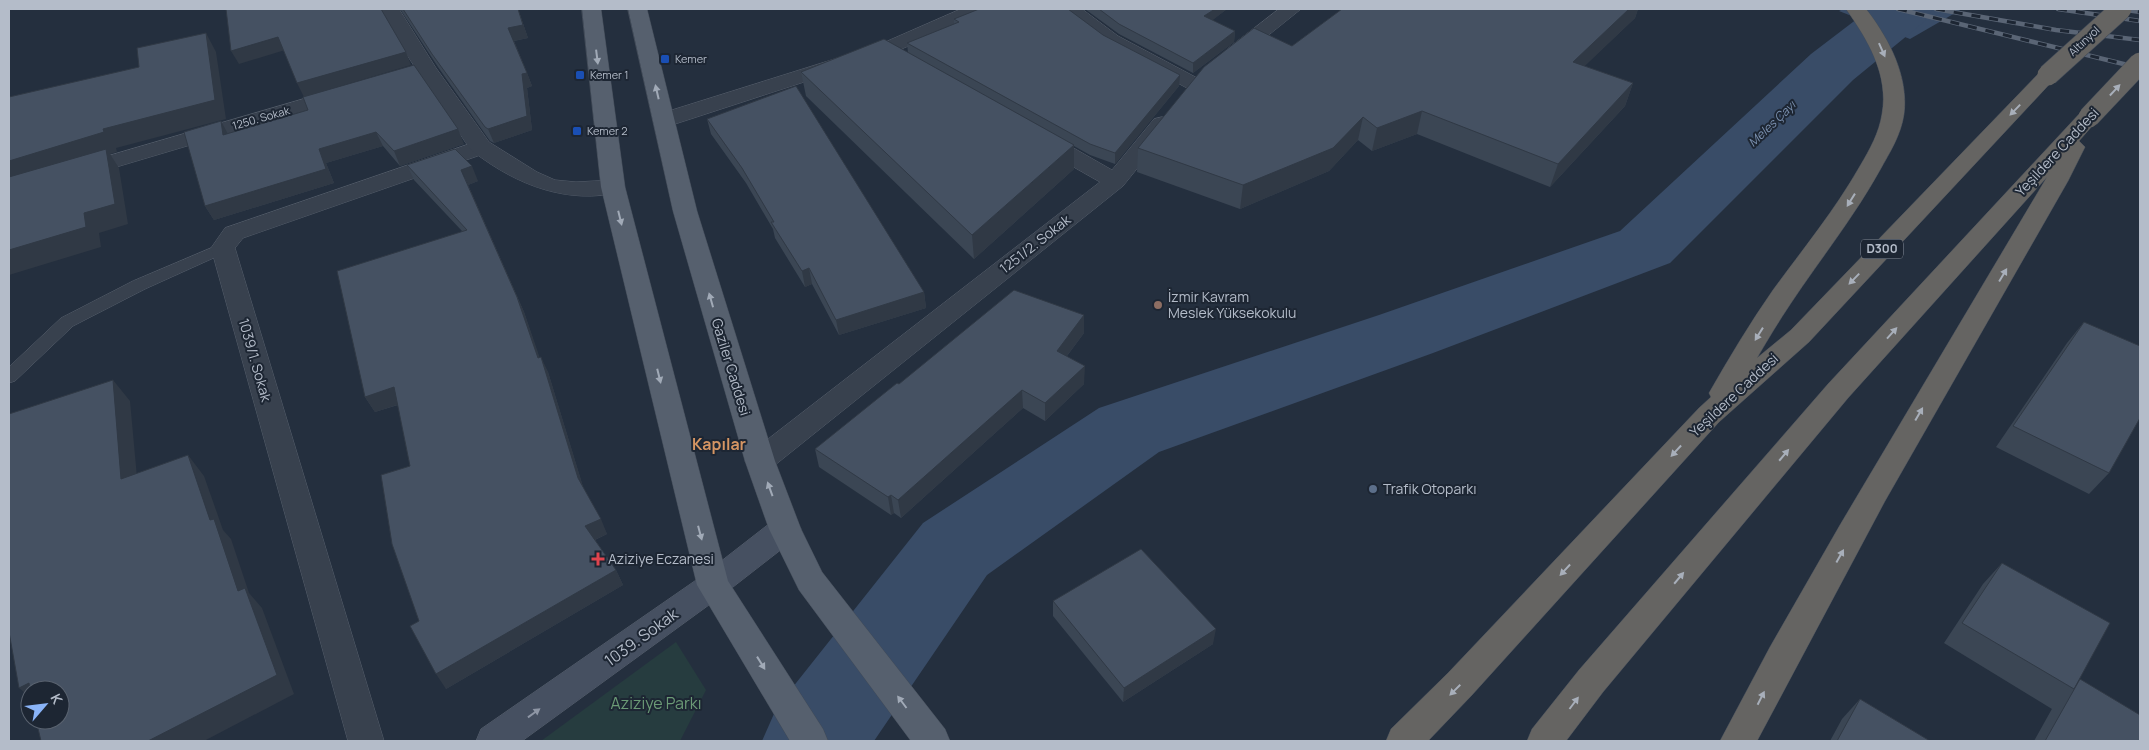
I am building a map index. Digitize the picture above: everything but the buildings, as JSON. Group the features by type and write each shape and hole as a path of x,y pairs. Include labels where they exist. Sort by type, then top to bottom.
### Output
{"highway":[{"path":"1709,415 1781,298 1833,229 1864,180 1891,126 1893,101 1891,76 1883,50 1868,23 1856,9"},
{"name":"Altınyol","path":"2048,75 2121,9"},
{"name":"Yeşildere Caddesi","path":"1545,741 1591,681 1838,392 2140,63"},
{"name":"Yeşildere Caddesi","path":"1404,741 1460,684 1709,415 1800,336 2048,75"},
{"path":"1738,741 1921,411 2047,200 2089,117"}],"main road":[{"path":"591,9 612,187 713,585 810,741"},
{"name":"Gaziler Caddesi","path":"637,9 685,211 760,461 785,529 810,581 932,741"},
{"name":"1039. Sokak","path":"494,741 713,585 785,529"}],"street":[{"path":"390,9 417,72 481,147 529,177 551,186 576,189 612,187"},
{"path":"664,120 883,50 977,9"},
{"path":"1070,9 1111,40 1195,86"},
{"name":"1251/2. Sokak","path":"760,461 1115,181 1195,86 1291,9"},
{"path":"883,50 909,64"},
{"name":"1250. Sokak","path":"9,192 360,89"},
{"path":"1020,128 1115,181"},
{"path":"223,248 234,233 481,147"},
{"name":"1039/1. Sokak","path":"223,248 366,741"}],"lane":[{"path":"9,377 66,322 139,285 223,248"}],"green space":[{"name":"Aziziye Parkı","path":"676,642 706,690 680,741 541,741"}],"water":[{"path":"1843,9 1962,9 1910,39 1839,11"}],"waterway":[{"name":"Meles Çayı","path":"814,741 955,549 1129,430 1406,334 1645,247 1832,67 1905,9"}],"railway":[{"path":"1898,9 2140,68"},
{"path":"1936,9 2056,30 2140,40"},
{"path":"2058,9 2140,21"},
{"path":"2120,9 2140,12"}],"place":[{"name":"Kemer","path":"665,59"},
{"name":"Kemer 1","path":"580,75"},
{"name":"Kemer 2","path":"577,131"},
{"name":"İzmir Kavram Meslek Yüksekokulu","path":"1158,305"},
{"name":"Trafik Otoparkı","path":"1373,489"},
{"name":"Aziziye Eczanesi","path":"598,559"}],"district":[{"name":"Kapılar","path":"719,444"}]}
